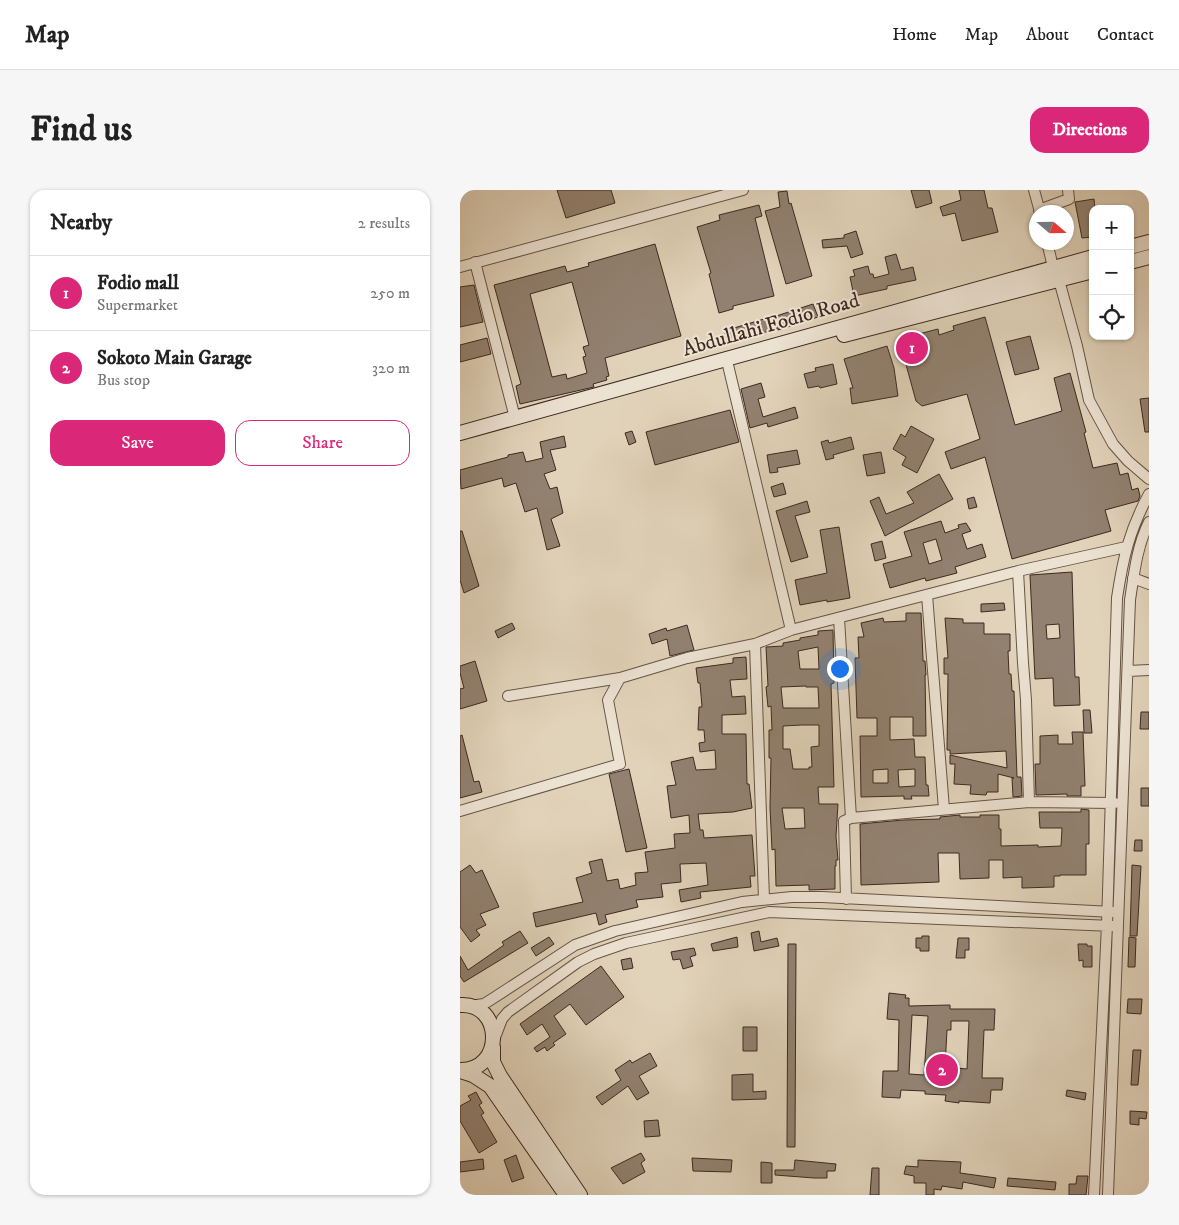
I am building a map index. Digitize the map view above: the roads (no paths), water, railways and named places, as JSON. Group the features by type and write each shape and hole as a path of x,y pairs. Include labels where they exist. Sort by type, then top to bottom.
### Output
{"main road":[{"path":"1134,246 1149,242"},
{"path":"1134,261 1149,257"},
{"name":"Abdullahi Fodio Road","path":"460,442 1056,273 1089,259"},
{"name":"Abdullahi Fodio Road","path":"460,433 1056,273 1089,271"},
{"path":"463,1005 481,1011 489,1019 493,1030 493,1062 500,1076 580,1195"},
{"path":"460,1071 474,1068 482,1063 488,1056 493,1044"},
{"path":"460,1071 473,1075 490,1086 566,1195"}],"street":[{"path":"460,267 743,190"},
{"path":"1034,190 1038,205"},
{"path":"1054,205 1069,199 1068,190"},
{"path":"1049,250 1077,346 1089,400 1113,444 1128,461 1149,478"},
{"path":"475,262 515,418"},
{"path":"728,365 791,630"},
{"path":"1094,1195 1106,926 1117,598 1126,547 1149,494"},
{"path":"1108,1195 1124,804 1130,600 1137,558 1149,522"},
{"path":"508,696 620,678 687,658 755,644 791,630 1018,571 1126,547"},
{"path":"1018,571 1029,802"},
{"path":"1134,578 1149,584"},
{"path":"927,595 944,809"},
{"path":"839,618 851,818"},
{"path":"755,644 764,899"},
{"path":"1128,670 1149,670"},
{"path":"460,810 620,764 608,700 620,678"},
{"path":"846,898 844,822 851,818 1029,802 1124,804"},
{"path":"463,1005 484,1004 575,945 602,935 742,902 792,897 846,898 1120,912"},
{"path":"493,1044 502,1019 508,1012 578,962 594,954 626,943 769,912 1119,926"}],"place":[{"name":"Fodio mall","path":"912,348"},
{"name":"Sokoto Main Garage","path":"942,1070"}]}
